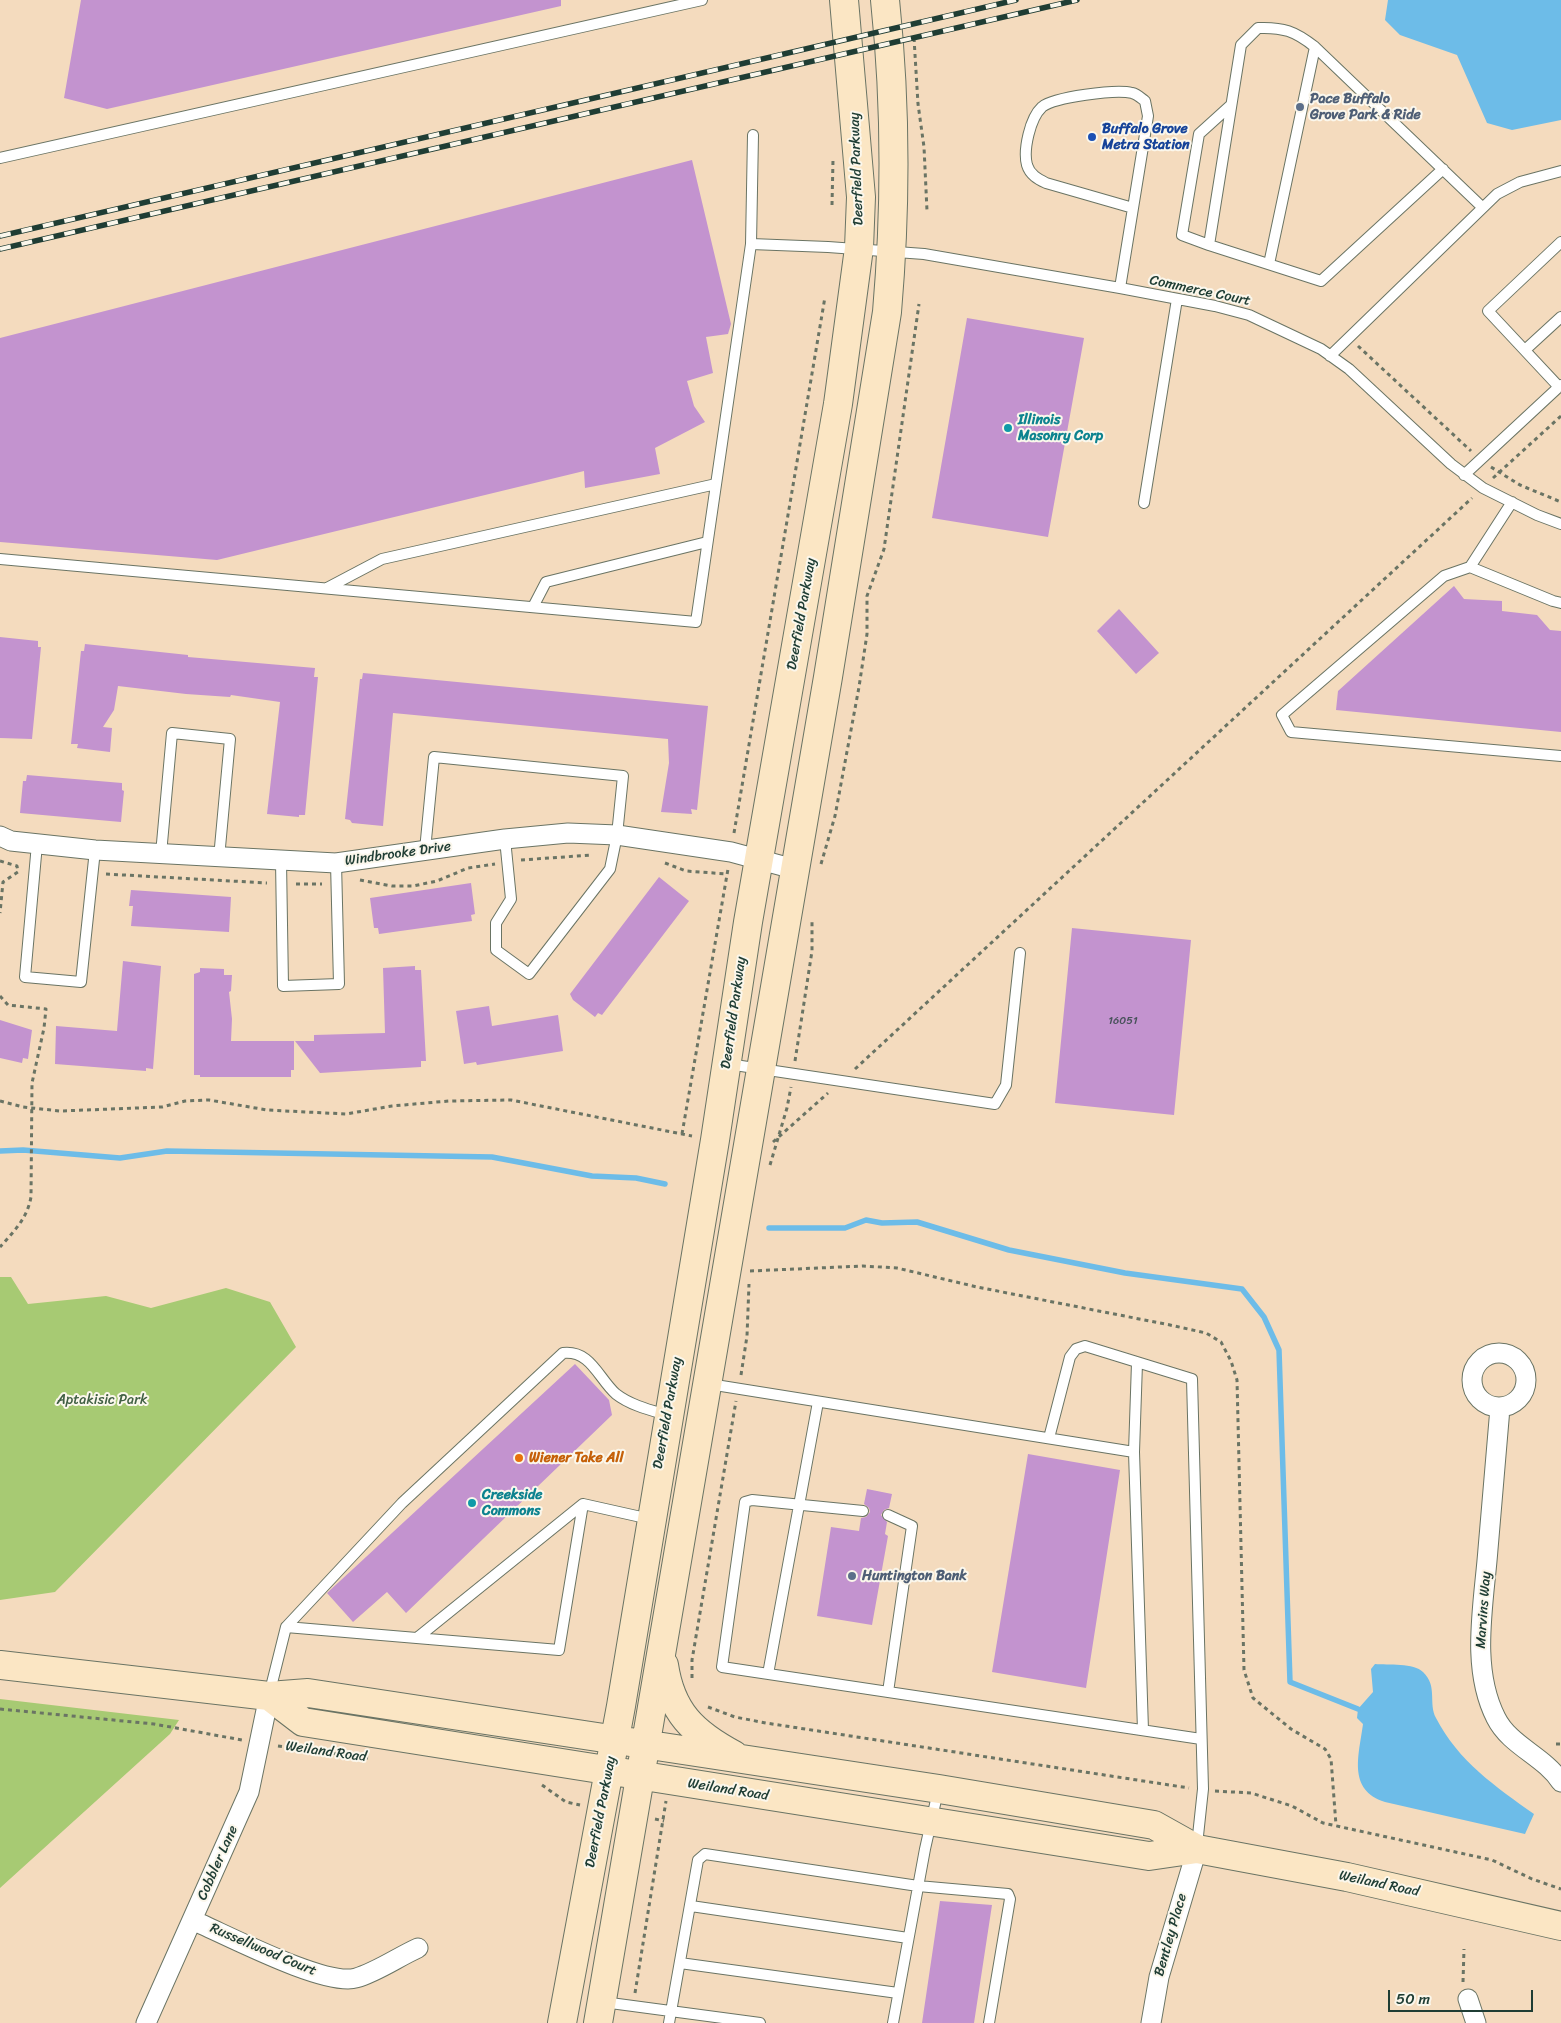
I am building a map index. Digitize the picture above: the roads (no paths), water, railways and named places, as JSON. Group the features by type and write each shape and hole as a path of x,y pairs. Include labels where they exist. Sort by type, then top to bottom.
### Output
{"main road":[{"name":"Deerfield Parkway","path":"562,2023 615,1740 759,859 838,404 859,248 861,197 844,0"},
{"path":"600,2012 760,1070 807,869 887,312 892,251 892,63 885,0"},
{"path":"662,1650 673,1701 681,1716 717,1746 744,1760"},
{"name":"Weiland Road","path":"0,1666 269,1696 308,1693 645,1746 939,1789 1154,1825 1196,1849"},
{"name":"Weiland Road","path":"269,1696 303,1722 1149,1856 1196,1849 1347,1877 1561,1926"}],"street":[{"name":"Windbrooke Drive","path":"0,836 11,841 95,850 219,858 336,862 505,839 568,833 617,835 731,852 807,869"},
{"name":"Marvins Way","path":"1500,1408 1482,1633 1481,1672 1487,1697 1496,1720 1511,1738 1555,1773 1561,1782"},
{"name":"Cobbler Lane","path":"146,2023 249,1792 269,1696"},
{"name":"Bentley Place","path":"1151,2023 1159,1977 1196,1849"},
{"name":"Russellwood Court","path":"192,1920 309,1971 334,1978 355,1978 418,1948"},
{"path":"1468,1999 1476,2023"}],"lane":[{"path":"0,158 702,0"},
{"path":"1209,245 1240,45 1258,28 1281,27 1315,47 1482,207"},
{"path":"1269,264 1315,47"},
{"path":"1120,288 1148,116 1145,101 1134,93 1116,91 1060,101 1043,107 1033,119 1027,150 1027,165 1034,177 1046,183 1132,208"},
{"path":"1231,105 1199,134 1182,235 1321,281 1443,169"},
{"path":"0,559 696,622 751,244 753,135"},
{"path":"1330,356 1496,194 1520,182 1561,171"},
{"path":"1464,475 1560,386 1488,311 1561,242"},
{"name":"Commerce Court","path":"751,244 859,248 924,254 1120,288 1249,315 1321,349 1349,369 1464,475 1483,488 1561,524"},
{"path":"1144,503 1177,299"},
{"path":"1525,350 1561,317"},
{"path":"326,589 382,559 716,484"},
{"path":"1512,502 1470,567 1444,576 1282,715 1291,732 1561,756"},
{"path":"533,608 546,582 707,542"},
{"path":"1470,567 1553,601 1561,602"},
{"path":"161,854 172,733 230,739 219,858"},
{"path":"425,850 434,757 623,776 617,835 610,869 529,974 496,950 496,923 511,899 505,839"},
{"path":"36,844 25,977 81,982 95,850"},
{"path":"281,861 283,986 339,984 336,862"},
{"path":"727,1064 995,1104 1006,1085 1020,953"},
{"path":"1049,1438 1070,1357 1076,1349 1085,1346 1192,1379 1203,1790 1196,1849"},
{"path":"269,1696 286,1627 402,1503 563,1353 574,1352 587,1359 616,1394 634,1404 668,1416"},
{"path":"1137,1363 1134,1452 1143,1730"},
{"path":"708,1384 1134,1452"},
{"path":"768,1674 818,1402"},
{"path":"863,1511 752,1500 746,1502 722,1667 1201,1739"},
{"path":"286,1627 559,1650 583,1504"},
{"path":"583,1504 650,1519"},
{"path":"417,1638 583,1504"},
{"path":"888,1515 912,1526 888,1692"},
{"path":"893,2023 918,1886 939,1789"},
{"path":"669,2023 698,1860 700,1856 705,1854 918,1886 1008,1894 1010,1899 989,2023"},
{"path":"691,1906 908,1938"},
{"path":"680,1963 898,1994"},
{"path":"600,2012 633,2007 760,2023"}],"water":[{"path":"1388,0 1561,0 1561,120 1512,130 1487,123 1457,55 1400,35 1385,20"},
{"path":"1375,1664 1414,1667 1428,1677 1432,1689 1436,1718 1455,1747 1479,1772 1534,1814 1525,1834 1385,1802 1373,1796 1365,1789 1360,1780 1358,1770 1363,1724 1357,1718 1358,1709 1373,1692 1371,1669"}],"waterway":[{"path":"0,1151 23,1150 120,1158 167,1151 492,1157 592,1176 636,1178 665,1184"},
{"path":"769,1228 845,1228 866,1220 882,1223 917,1222 1009,1250 1125,1273 1242,1289 1264,1317 1279,1350 1290,1682 1358,1709"}],"railway":[{"path":"0,236 1016,0"},
{"path":"0,249 1077,0"}],"place":[{"name":"Pace Buffalo Grove Park & Ride","path":"1300,107"},
{"name":"Buffalo Grove Metra Station","path":"1092,137"},
{"name":"Illinois Masonry Corp","path":"1008,428"},
{"name":"Wiener Take All","path":"519,1458"},
{"name":"Creekside Commons","path":"472,1503"},
{"name":"Huntington Bank","path":"852,1576"}],"park label":[{"name":"Aptakisic Park","path":"102,1400"}]}
